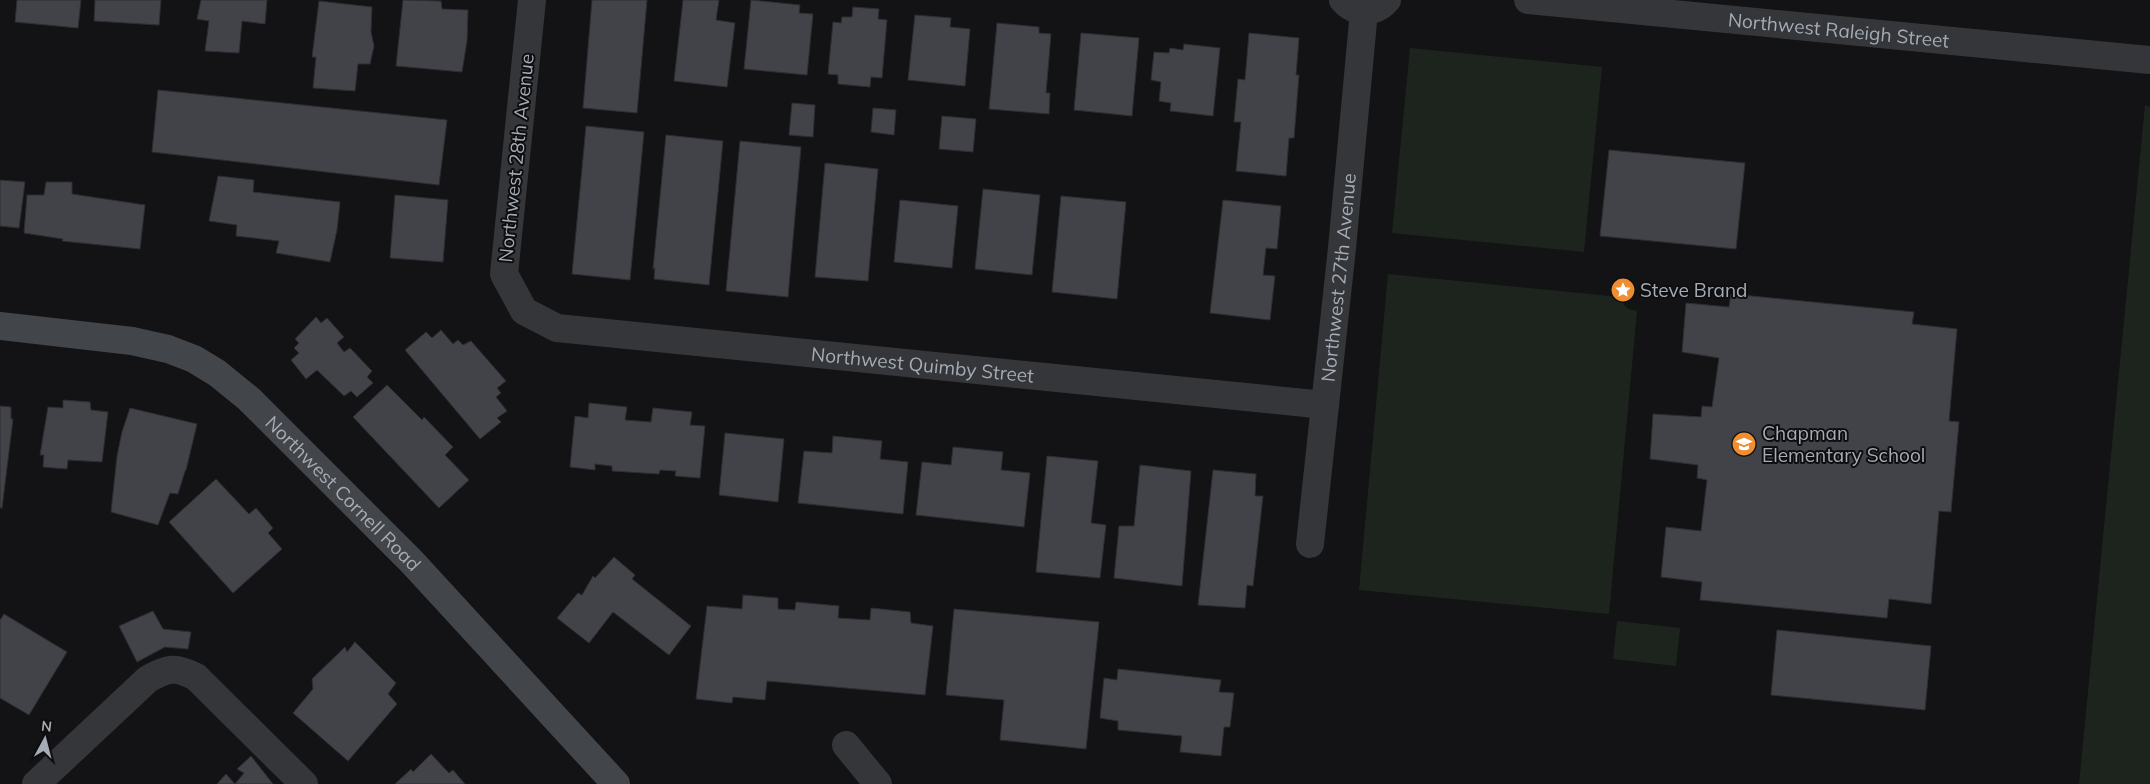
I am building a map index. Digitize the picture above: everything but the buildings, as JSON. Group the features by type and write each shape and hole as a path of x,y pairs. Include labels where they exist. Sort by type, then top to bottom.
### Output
{"main road":[{"name":"Northwest Cornell Road","path":"0,326 132,341 168,349 194,359 217,373 249,399 412,562 616,784"}],"street":[{"name":"Northwest 28th Avenue","path":"524,311 504,274 532,0"},
{"name":"Northwest Raleigh Street","path":"1528,0 2150,60"},
{"name":"Northwest 27th Avenue","path":"1310,544 1365,4"},
{"name":"Northwest Quimby Street","path":"524,311 557,328 1325,405"},
{"path":"36,784 148,679 173,668 196,677 304,784"},
{"path":"846,745 878,784"}],"shaded area":[{"path":"1410,48 1602,67 1584,252 1392,233"},
{"path":"2145,105 2150,107 2150,784 2079,784"},
{"path":"1388,274 1620,297 1620,300 1628,309 1637,311 1609,614 1359,590"},
{"path":"1617,621 1680,628 1676,666 1613,659"}],"place":[{"name":"Steve Brand","path":"1623,290"},
{"name":"Chapman Elementary School","path":"1744,444"}]}
